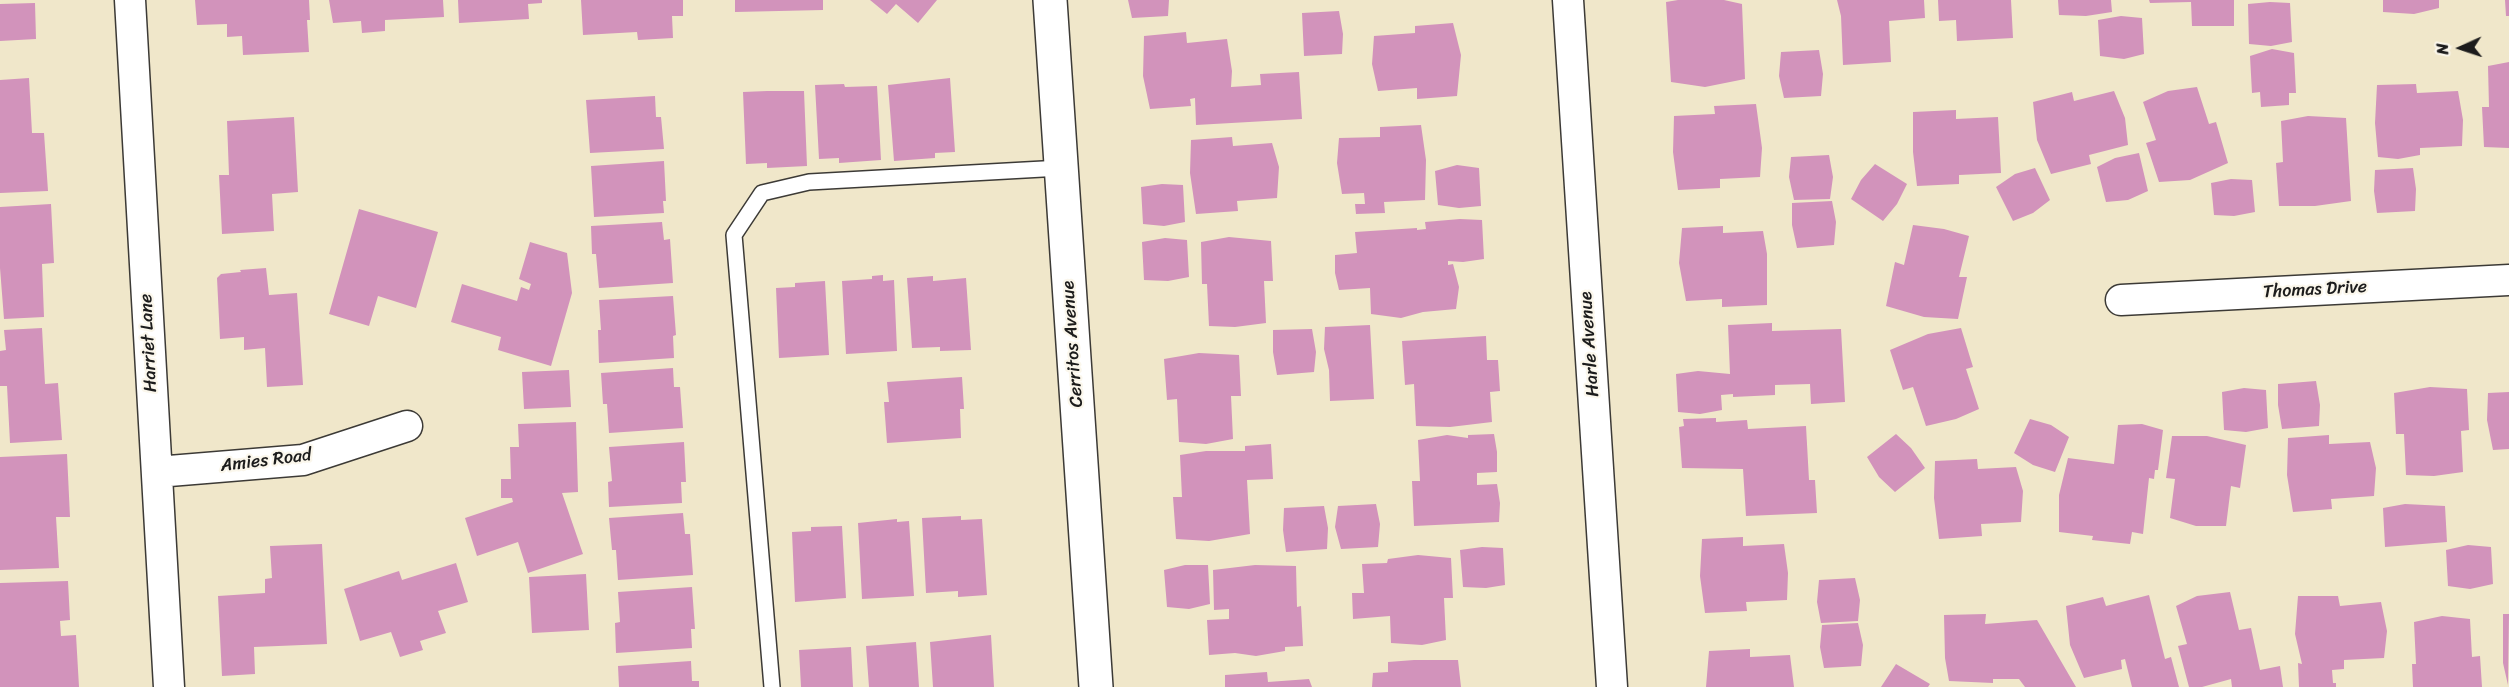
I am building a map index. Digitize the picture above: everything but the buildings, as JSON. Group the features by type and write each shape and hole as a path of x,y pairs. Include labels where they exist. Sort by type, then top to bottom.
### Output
{"street":[{"name":"Harriet Lane","path":"130,0 168,687"},
{"name":"Cerritos Avenue","path":"1050,0 1096,687"},
{"name":"Harle Avenue","path":"1568,0 1612,687"},
{"name":"Thomas Drive","path":"2121,300 2509,280"},
{"name":"Amies Road","path":"157,472 303,460 407,426"}],"lane":[{"path":"772,687 734,235 762,193 809,182 1061,168"}]}
